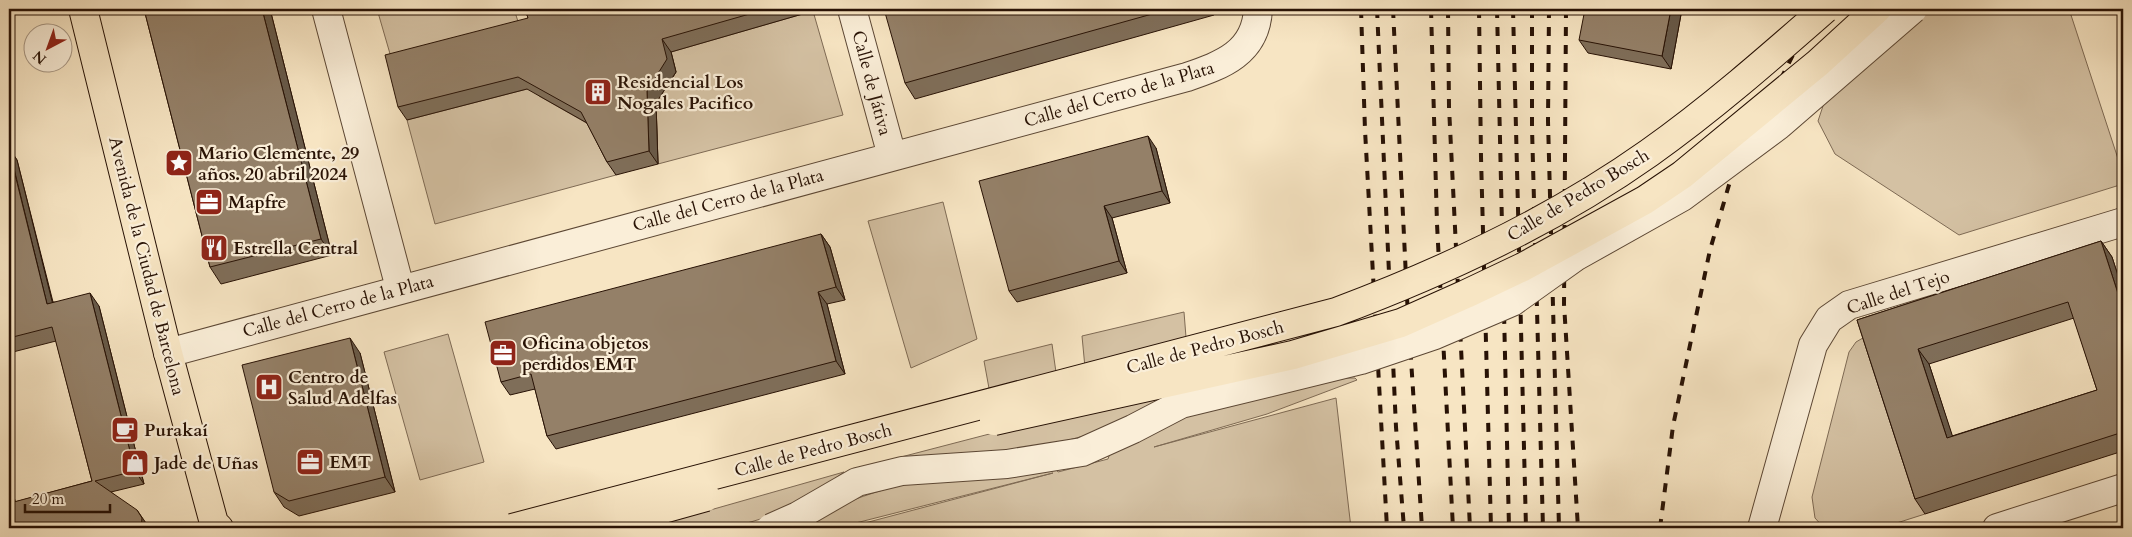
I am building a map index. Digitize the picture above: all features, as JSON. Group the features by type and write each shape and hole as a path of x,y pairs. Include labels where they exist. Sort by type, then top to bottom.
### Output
{"main road":[{"name":"Avenida de la Ciudad de Barcelona","path":"83,9 168,353 216,526"},
{"name":"Calle de Pedro Bosch","path":"512,528 1336,312 1402,288 1529,227 1609,180 1650,153 1712,104 1825,9"},
{"name":"Calle de Pedro Bosch","path":"595,528 996,420 1293,355 1401,324 1523,267 1645,200 1682,175 1723,142 1818,63 1877,9"}],"street":[{"path":"326,9 400,288"},
{"name":"Calle de Játiva","path":"852,9 892,156"},
{"name":"Calle del Cerro de la Plata","path":"168,353 400,288 1187,77 1226,63 1241,50 1249,39 1258,16 1258,9"},
{"path":"771,528 798,516 857,482 902,472 1007,464 1082,452 1133,429 1181,404 1361,360 1435,335 1512,302 1575,257 1682,197 1779,125 1913,9"},
{"name":"Calle del Tejo","path":"1762,528 1813,344 1829,318 1849,305 2123,222"},
{"path":"1997,528 2123,488"},
{"path":"1770,496 1779,528"}],"shaded area":[{"path":"377,9 514,9 522,34 395,71"},
{"path":"1930,9 2069,9 2123,174 2123,184 1959,235 1835,154 1818,121 1824,103"},
{"path":"813,11 843,115 658,164 656,103 651,93 665,90 676,72 671,52"},
{"path":"535,87 539,96 590,125 616,175 435,224 407,120"},
{"path":"943,202 977,339 911,368 868,221"},
{"path":"1184,312 1192,413 1341,378 1355,378 1357,380 1267,414 1154,447 1336,398 1351,528 846,528 1053,473 836,528 790,528 852,500 920,480 987,471 1055,468 1058,472 1108,459 1110,453 1091,434 1002,458 901,457 997,432 984,361 1052,344 1062,415 1089,410 1082,336"},
{"path":"448,334 484,462 420,480 384,352"},
{"path":"1868,335 1925,514 1881,528 1824,528 1815,518 1812,497 1849,352 1856,342"},
{"path":"844,472 799,503 780,512 728,528 647,528"}],"building":[{"path":"144,9 262,9 321,239 210,267"},
{"name":"Residencial Los Nogales Pacifico","path":"525,9 767,9 662,39 667,59 647,91 649,151 607,162 581,112 518,77 398,107 385,55 528,18"},
{"path":"884,9 947,9 948,12 960,9 1170,9 905,83"},
{"path":"1585,9 1671,9 1662,56 1579,40"},
{"path":"2123,90 2123,106 2119,92"},
{"path":"1148,136 1162,191 1104,206 1119,261 1009,291 979,181"},
{"path":"9,150 47,304 90,293 135,471 95,481 137,510 142,518 141,528 9,528 9,500 10,503 92,481 52,327 9,338"},
{"path":"821,234 836,287 818,292 836,361 547,436 531,374 501,382 485,322"},
{"path":"2101,241 2123,309 2123,432 1915,499 1857,320","holes":["2068,302 2097,390 1947,438 1918,349"]},
{"path":"350,338 385,477 289,501 274,492 242,365"}],"railway":[{"path":"1361,9 1365,130 1387,528"},
{"path":"1377,9 1396,427 1404,528"},
{"path":"1393,9 1407,298 1422,528"},
{"path":"1431,9 1437,224 1453,528"},
{"path":"1448,9 1449,107 1470,528"},
{"path":"1479,9 1491,528"},
{"path":"1497,9 1509,528"},
{"path":"1513,9 1526,528"},
{"path":"1532,9 1532,128 1543,528"},
{"path":"1549,9 1548,121 1559,528"},
{"path":"1566,9 1564,304 1578,528"},
{"path":"1660,528 1673,426 1710,250 1731,178 1805,31 1820,9"}],"place":[{"name":"Residencial Los Nogales Pacifico","path":"598,92"},
{"name":"Mario Clemente, 29 años. 20 abril 2024","path":"179,163"},
{"name":"Mapfre","path":"209,202"},
{"name":"Estrella Central","path":"214,248"},
{"name":"Oficina objetos perdidos EMT","path":"503,353"},
{"name":"Centro de Salud Adelfas","path":"269,387"},
{"name":"Purakaí","path":"125,430"},
{"name":"EMT","path":"310,462"},
{"name":"Jade de Uñas","path":"135,463"}]}
